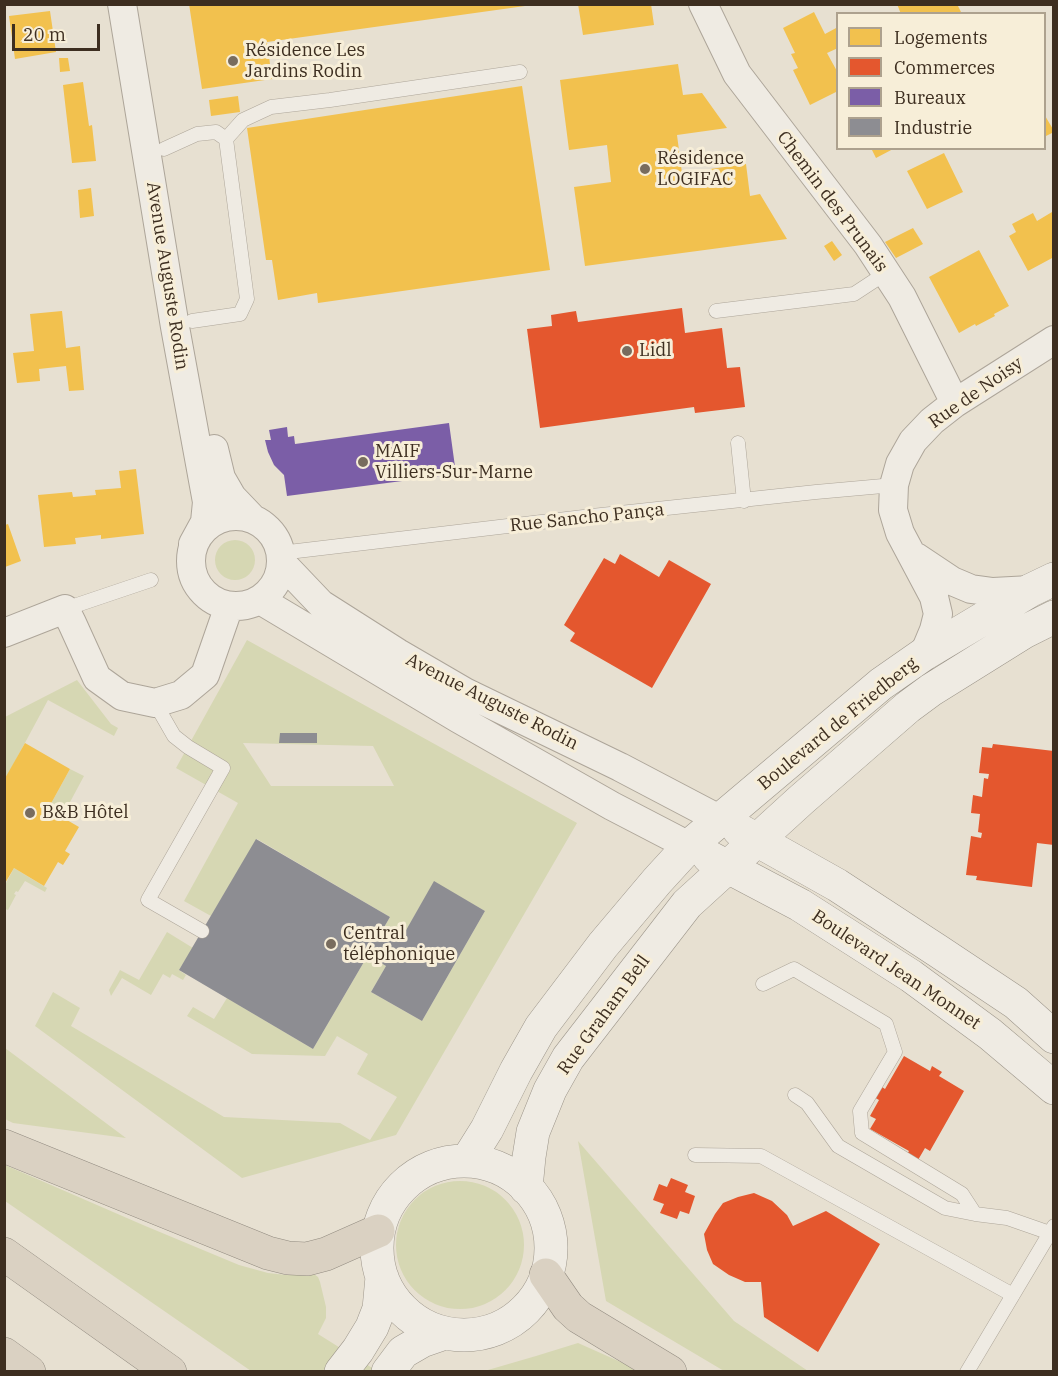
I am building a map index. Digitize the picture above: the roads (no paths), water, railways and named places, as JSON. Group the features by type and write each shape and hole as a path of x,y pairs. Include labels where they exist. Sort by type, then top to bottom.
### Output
{"highway":[{"path":"4,1146 268,1253 288,1258 307,1259 326,1254 378,1231"},
{"path":"4,1254 170,1371"},
{"path":"546,1275 568,1307 579,1317 670,1371"},
{"path":"4,1354 29,1371"}],"main road":[{"name":"Boulevard de Friedberg","path":"689,846 881,684 924,654 1042,585"},
{"name":"Boulevard de Friedberg","path":"728,866 908,707 1024,632 1053,617"},
{"name":"Boulevard Jean Monnet","path":"719,819 837,885 1016,1003 1053,1037"},
{"name":"Boulevard Jean Monnet","path":"689,846 800,905 911,976 990,1034 1053,1088"},
{"path":"467,1161 488,1129 516,1071 541,1027 603,945 689,846"},
{"name":"Rue Graham Bell","path":"526,1188 533,1132 550,1090 568,1058 687,904 728,866"},
{"path":"467,1161 489,1165 509,1174 526,1188 540,1207 549,1229 550,1252 546,1275 537,1294 524,1311 507,1324 487,1332 466,1335 445,1333 424,1325 406,1313 392,1297 382,1277 377,1255 378,1231 384,1212 395,1194 409,1180 427,1169 447,1163 467,1161"},
{"path":"349,1361 372,1327 379,1309 382,1277"},
{"path":"389,1371 403,1352 422,1341 445,1333"}],"street":[{"name":"Avenue Auguste Rodin","path":"122,4 177,338 207,502 205,522 193,544 190,557 191,571 205,594 216,602 230,606"},
{"name":"Avenue Auguste Rodin","path":"139,4 214,451 221,478 232,497 253,519 272,534 278,545 280,557 321,604 465,692 628,771 719,819"},
{"name":"Chemin des Prunais","path":"703,4 736,74 868,245 902,297 955,403"},
{"name":"Rue de Noisy","path":"924,654 938,614 934,597 900,533 893,510 894,485 900,464 913,441 932,421 955,403 1053,340"},
{"path":"193,544 201,532 212,523 225,517 239,516 253,519"},
{"name":"Rue de Noisy","path":"912,554 952,581 971,589 993,592 1042,585"},
{"path":"4,633 64,609 97,678 122,696 155,704 181,695 205,675 230,606 260,600 272,590 278,577 280,557"},
{"name":"Avenue Auguste Rodin","path":"260,600 470,725 612,806 689,846"}],"lane":[{"path":"226,139 243,120 271,107 520,72"},
{"path":"164,148 197,134 216,132 226,139 247,300 240,314 192,321"},
{"path":"716,311 854,294 886,273"},
{"path":"738,443 744,501"},
{"name":"Rue Sancho Pança","path":"280,557 592,516 894,485"},
{"path":"64,609 151,580"},
{"path":"155,704 174,736 223,768 148,900 202,931"},
{"path":"763,984 794,969 886,1024 895,1052 860,1111 862,1133 962,1194 975,1214"},
{"path":"795,1095 807,1103 838,1146 945,1208 1007,1218 1052,1230 967,1371"},
{"path":"695,1155 760,1156 1013,1295"}],"place":[{"name":"Résidence Les Jardins Rodin","path":"233,61"},
{"name":"Résidence LOGIFAC","path":"645,169"},
{"name":"Lidl","path":"627,351"},
{"name":"MAIF Villiers-Sur-Marne","path":"363,462"},
{"name":"B&B Hôtel","path":"30,813"},
{"name":"Central téléphonique","path":"331,944"}]}
